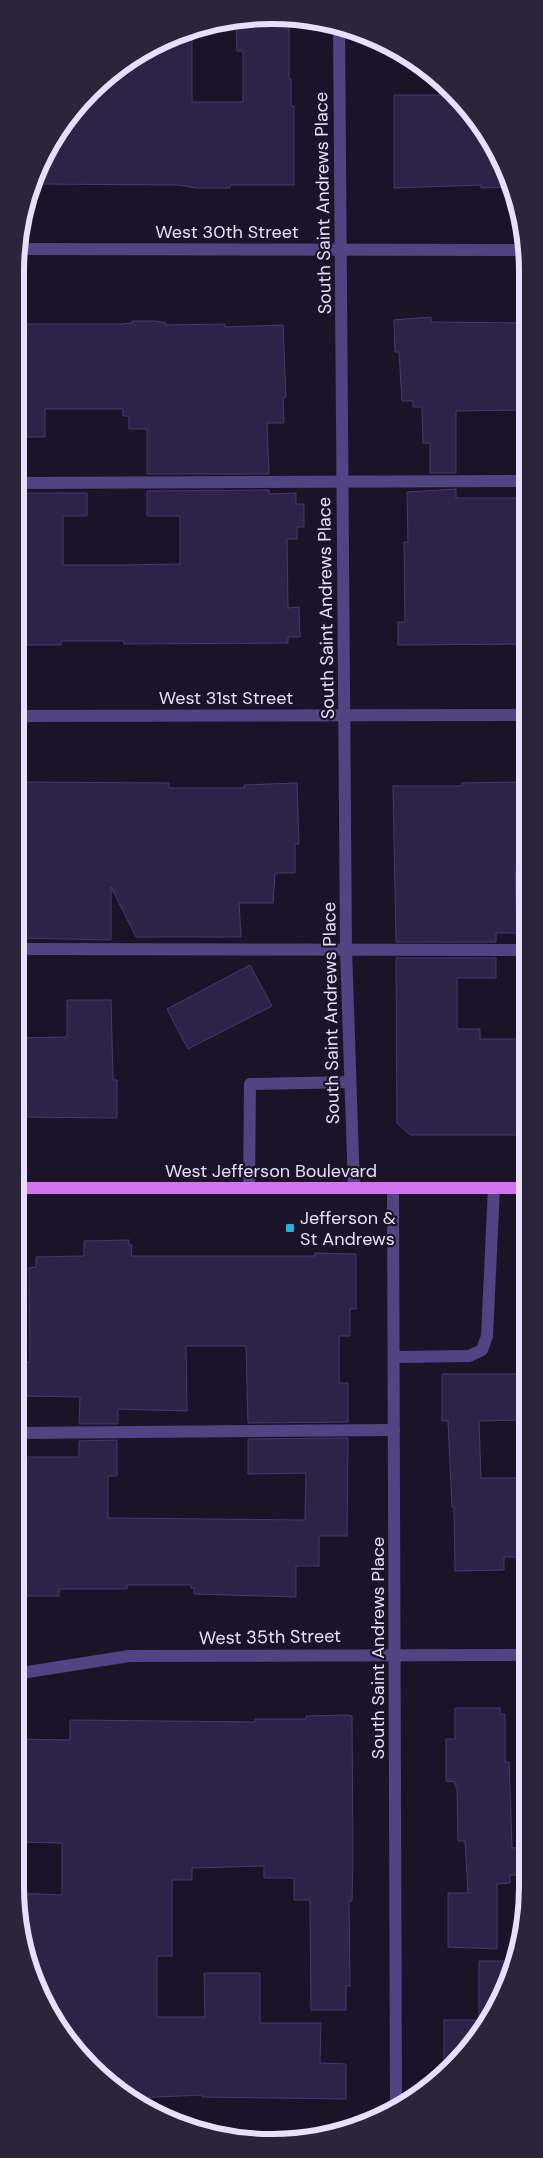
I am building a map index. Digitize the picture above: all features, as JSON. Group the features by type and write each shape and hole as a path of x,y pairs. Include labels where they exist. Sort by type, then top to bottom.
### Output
{"main road":[{"name":"West Jefferson Boulevard","path":"24,1188 519,1188"}],"street":[{"name":"South Saint Andrews Place","path":"339,33 346,949 354,1188"},
{"name":"West 30th Street","path":"25,249 518,250"},
{"path":"24,483 519,481"},
{"name":"West 31st Street","path":"24,716 519,715"},
{"path":"24,949 519,950"},
{"path":"249,1187 250,1084 350,1082"},
{"path":"394,1356 469,1356 482,1350 487,1336 494,1188"},
{"name":"South Saint Andrews Place","path":"393,1189 396,2100"},
{"path":"24,1433 394,1430"},
{"name":"West 35th Street","path":"24,1673 129,1656 519,1655"}],"building":[{"path":"255,24 289,24 289,79 291,79 291,106 294,106 294,185 230,185 230,188 196,188 179,185 40,184 57,148 85,108 121,75 162,49 192,37 192,102 243,102 243,51 237,51 236,27"},
{"path":"394,95 446,95 468,121 486,148 504,187 481,188 481,185 394,188"},
{"path":"431,317 431,322 519,323 519,410 456,411 456,473 430,473 430,443 423,443 422,407 413,407 413,401 402,401 399,352 395,352 394,320"},
{"path":"132,321 156,321 166,323 166,325 225,324 225,327 283,325 286,397 283,398 284,423 267,423 269,474 147,474 147,429 129,429 129,416 123,416 123,409 45,409 45,437 24,437 24,324 132,323"},
{"path":"456,489 456,498 519,498 519,644 398,645 398,622 405,622 404,542 408,542 407,492"},
{"path":"269,490 269,494 296,493 296,504 304,504 304,527 297,527 297,539 287,539 288,608 299,607 300,637 288,637 288,643 124,644 124,641 61,641 61,645 24,645 24,493 87,493 87,516 63,516 63,565 180,564 180,516 147,516 147,491"},
{"path":"24,782 169,783 169,788 244,788 244,785 297,783 299,844 295,844 295,873 275,873 273,903 239,903 241,937 136,937 111,887 111,940 24,938"},
{"path":"519,782 519,866 515,866 517,933 496,933 496,942 396,942 393,786 462,786 462,783"},
{"path":"396,958 496,958 496,978 457,978 457,1029 480,1029 480,1039 519,1039 519,1135 410,1135 397,1123"},
{"path":"250,965 272,1006 188,1049 167,1009"},
{"path":"67,1000 111,1000 113,1080 117,1080 117,1118 24,1117 24,1038 67,1037"},
{"path":"129,1240 129,1245 132,1245 131,1256 315,1256 315,1253 356,1254 356,1309 350,1309 350,1336 339,1336 339,1383 348,1383 348,1422 248,1423 246,1346 186,1346 187,1411 118,1409 118,1424 79,1424 80,1397 24,1396 24,1362 30,1362 29,1268 36,1267 36,1257 84,1256 84,1241"},
{"path":"442,1374 519,1374 519,1420 479,1421 481,1478 519,1478 519,1557 504,1557 504,1570 455,1571 454,1507 452,1507 448,1421 442,1421"},
{"path":"348,1438 347,1536 319,1536 319,1566 296,1566 296,1597 194,1594 194,1588 191,1588 191,1585 127,1585 127,1589 59,1589 59,1596 24,1596 24,1457 79,1457 79,1441 117,1440 117,1476 108,1476 108,1518 305,1520 306,1473 248,1474 248,1439"},
{"path":"455,1708 500,1708 500,1714 505,1714 505,1762 509,1762 512,1848 519,1848 519,1875 510,1875 510,1883 497,1884 497,1949 448,1947 448,1893 468,1893 465,1841 458,1841 457,1786 455,1786 455,1782 446,1781 446,1739 455,1739"},
{"path":"306,1716 352,1716 353,1857 352,1901 349,1901 350,1986 346,1986 346,2010 311,2010 310,1900 294,1900 294,1878 264,1878 264,1866 192,1868 192,1880 172,1880 172,1956 157,1956 157,2017 205,2017 204,1973 260,1973 260,2023 321,2023 320,2063 346,2064 346,2099 202,2097 202,2095 143,2098 108,2073 75,2037 49,1996 32,1951 26,1919 24,1893 62,1895 62,1843 24,1842 24,1739 70,1740 70,1720 255,1722 255,1719 306,1719"},
{"path":"479,1961 508,1961 494,1996 486,2010 468,2037 444,2065 444,2020 479,2020"}],"place":[{"name":"Jefferson & St Andrews","path":"290,1228"}]}
